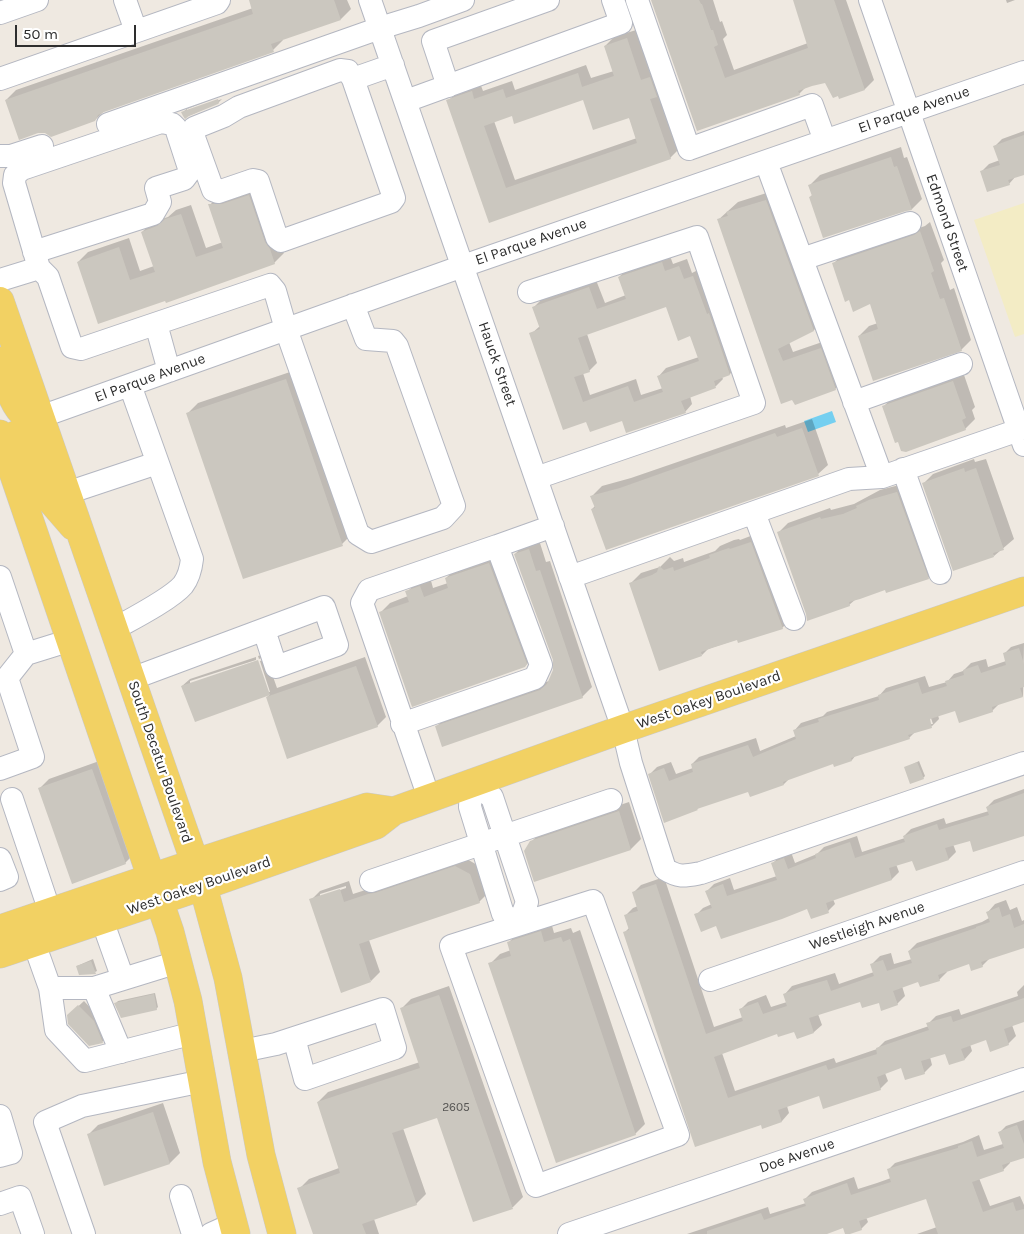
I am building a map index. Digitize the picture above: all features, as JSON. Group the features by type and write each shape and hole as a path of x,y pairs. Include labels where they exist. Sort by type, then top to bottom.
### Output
{"main road":[{"name":"South Decatur Boulevard","path":"0,301 199,874 228,978 261,1155 282,1234"},
{"path":"0,361 16,406 24,414 31,417 40,417"},
{"path":"82,536 47,496 25,435 19,434 1,438 156,889 178,962 194,1033 231,1231"},
{"name":"West Oakey Boulevard","path":"0,929 50,912 156,889 199,874 367,807 394,810 1024,591"},
{"name":"West Oakey Boulevard","path":"0,954 102,920 156,889"}],"street":[{"path":"0,13 37,0"},
{"path":"125,0 136,31"},
{"path":"0,79 216,3 219,0"},
{"name":"Hauck Street","path":"370,0 623,729 631,763 665,869 675,875 687,876 701,873 1024,763"},
{"path":"0,156 12,156 102,126 463,0"},
{"path":"448,86 433,41 548,0"},
{"path":"406,101 621,23 613,0"},
{"path":"636,0 688,149 812,105 825,142"},
{"name":"Edmond Street","path":"870,0 1021,437"},
{"path":"353,79 393,65"},
{"path":"340,70 348,71 353,79 394,198 391,202 281,241 277,238 258,181 253,180 218,192 213,190 192,132 194,128 224,116 239,107 340,70"},
{"name":"El Parque Avenue","path":"40,417 463,266 1024,72"},
{"path":"0,280 36,260 153,214 160,202 156,188 184,179 190,171 176,128 172,124 161,122 22,169 15,175 14,183 36,260 48,276 72,347 81,348 270,285 274,291 358,534 371,542 443,518 454,506 398,346 393,341 366,339 353,305"},
{"path":"766,162 882,477"},
{"path":"802,259 910,223"},
{"path":"529,292 697,237 754,403 536,478"},
{"path":"156,324 169,371"},
{"path":"854,402 961,364"},
{"path":"114,629 171,595 183,585 191,570 192,559 130,385"},
{"path":"570,577 849,479 882,477 903,469 1021,437"},
{"path":"67,493 157,463"},
{"path":"903,469 940,573"},
{"path":"754,512 794,619"},
{"path":"429,798 362,603 369,590 553,526"},
{"path":"402,724 535,678 541,665 497,546"},
{"path":"0,578 26,654"},
{"path":"132,679 264,630"},
{"path":"0,768 33,758 7,678 26,654 71,640"},
{"path":"472,783 492,797 527,902 519,924"},
{"path":"472,783 470,807 503,914 519,924 592,901 678,1135 536,1186 451,946 519,924"},
{"path":"12,799 50,912"},
{"path":"371,881 611,800"},
{"path":"0,859 7,877 0,880"},
{"name":"Westleigh Avenue","path":"710,980 1024,872"},
{"path":"102,920 122,979"},
{"path":"34,943 50,988 56,1030 85,1061 194,1033"},
{"path":"50,988 94,988 178,962"},
{"path":"94,988 121,1052"},
{"path":"242,1051 294,1038"},
{"name":"Doe Avenue","path":"569,1234 1024,1079"},
{"path":"84,1234 45,1122 82,1106 203,1081"},
{"path":"0,1116 11,1153 0,1156"},
{"path":"181,1196 193,1234"},
{"path":"0,1204 20,1197 33,1234"}],"sand":[{"path":"1024,203 1024,334 1015,337 974,220"}],"water":[{"path":"832,411 836,422 808,432 804,421"}],"building":[{"path":"249,0 334,0 341,20 271,44 274,52 104,112 98,115 95,121 51,137 45,133 38,133 19,140 5,100 253,14"},
{"path":"651,0 699,0 718,45 714,47 725,78 808,48 793,0 834,0 865,90 839,99 838,96 833,98 825,83 812,86 798,91 800,95 697,131"},
{"path":"627,38 641,80 650,77 657,97 650,99 671,159 489,223 446,100 472,91 474,99 503,89 506,98 578,73 582,87 614,76 604,46","holes":["583,100 593,130 629,118 637,143 506,188 484,126 512,116 514,124"]},
{"path":"218,99 218,104 185,119 181,112"},
{"path":"1024,135 1024,175 1008,180 1010,185 987,192 980,171 1000,165 993,146"},
{"path":"891,157 894,167 897,166 912,210 823,238 809,197 812,196 808,185"},
{"path":"249,195 265,242 270,249 275,264 166,303 165,301 98,324 77,262 119,247 130,280 155,272 141,232 157,226 165,219 181,214 196,257 223,248 208,204 222,204"},
{"path":"766,200 814,331 778,349 783,361 821,348 836,390 795,405 792,400 781,404 717,219 728,216 726,212"},
{"path":"920,231 934,271 931,273 940,299 944,298 962,351 873,381 858,336 878,329 870,304 853,312 849,300 845,302 832,263 914,235"},
{"path":"662,262 665,271 679,266 684,279 693,276 707,314 709,313 730,375 714,381 716,388 681,401 686,413 626,433 622,421 590,432 586,422 563,430 529,333 540,329 532,307 589,287 597,309 626,299 618,277","holes":["666,307 678,341 690,336 699,361 657,376 663,392 634,402 628,386 583,402 574,377 590,372 578,338"]},
{"path":"286,379 343,546 243,579 186,413"},
{"path":"953,381 966,418 962,420 966,430 906,452 901,451 898,442 895,443 882,406"},
{"path":"802,428 819,476 606,550 591,509 595,508 590,496 620,488 775,433 777,437"},
{"path":"964,468 965,472 976,468 1004,550 993,553 994,557 953,571 922,483"},
{"path":"897,492 929,579 886,593 885,590 849,602 850,606 807,621 777,532 820,517 821,519 843,514 869,500"},
{"path":"751,542 783,629 738,643 737,640 712,648 701,652 702,656 659,671 629,583 652,575 657,572 659,566 664,570 673,567 674,571 710,558 709,555"},
{"path":"529,549 536,571 540,570 583,698 442,747 435,726 540,690 547,684 553,670 553,660 514,554"},
{"path":"489,563 527,664 525,667 412,707 379,612 409,602 405,591 420,586 424,597 448,588 445,578"},
{"path":"1019,648 1024,664 1024,687 1020,688 1023,697 992,707 993,712 959,723 955,711 930,719 932,728 908,735 910,739 851,758 852,761 834,767 833,764 783,782 784,785 750,797 748,792 697,809 664,823 648,774 664,768 669,781 693,772 691,764 748,745 753,757 796,739 793,730 819,722 818,719 879,700 878,695 918,682 922,694 947,686 945,681 964,675 963,670 978,665 981,673 1006,665 1003,653"},
{"path":"258,660 270,695 195,722 181,686"},
{"path":"356,666 378,727 287,759 266,697"},
{"path":"917,762 924,779 910,784 904,767"},
{"path":"92,769 126,864 72,884 38,788"},
{"path":"1024,793 1024,836 973,852 970,841 945,848 949,860 916,871 912,861 889,868 892,880 826,903 829,913 811,919 807,909 721,939 716,926 701,932 694,914 712,908 705,891 723,884 727,896 777,880 771,863 784,858 788,869 816,858 815,854 850,842 855,858 905,842 903,836 937,824 939,830 989,815 986,807"},
{"path":"619,811 631,850 534,882 524,851 530,841"},
{"path":"455,866 470,874 480,903 359,944 371,982 341,993 309,899 340,889 344,902"},
{"path":"656,884 706,1034 743,1021 739,1009 758,1002 763,1014 787,1006 783,994 799,988 827,980 831,991 874,976 870,964 883,960 887,971 912,963 908,951 990,922 986,912 999,907 1002,917 1010,914 1014,928 1024,924 1024,948 981,962 983,967 971,971 969,964 938,975 940,981 920,987 918,982 893,991 898,1005 881,1011 879,1003 862,1008 860,1002 809,1018 814,1033 797,1039 794,1032 778,1037 777,1034 714,1057 728,1098 826,1065 828,1070 877,1054 876,1048 929,1030 926,1023 951,1016 953,1022 1024,998 1024,1022 1004,1029 1009,1045 990,1052 986,1040 961,1049 965,1060 949,1065 945,1054 921,1061 925,1074 905,1080 901,1068 877,1077 881,1090 823,1109 819,1096 778,1110 782,1122 762,1129 761,1125 695,1147 623,932 629,930 624,915 638,911 632,892"},
{"path":"541,931 544,942 561,937 563,942 570,939 636,1135 556,1163 488,963 511,956 507,942"},
{"path":"91,961 96,974 79,975 76,966"},
{"path":"154,994 157,1010 121,1018 114,1003"},
{"path":"439,995 513,1209 473,1222 437,1118 392,1133 417,1205 362,1224 366,1234 313,1234 297,1188 340,1173 317,1102 420,1068 400,1008"},
{"path":"78,1005 94,1021 103,1043 89,1046 68,1024 67,1015"},
{"path":"153,1112 170,1164 104,1186 87,1134"},
{"path":"1017,1125 1024,1144 1024,1158 1002,1165 1004,1171 972,1182 983,1212 1013,1202 1016,1211 1024,1209 1024,1234 938,1234 926,1199 859,1221 862,1230 850,1234 845,1234 843,1228 827,1234 707,1234 707,1231 761,1213 764,1220 806,1206 803,1199 847,1183 851,1195 891,1182 887,1169 958,1148 958,1146 972,1141 977,1157 1004,1148 998,1132"}]}
